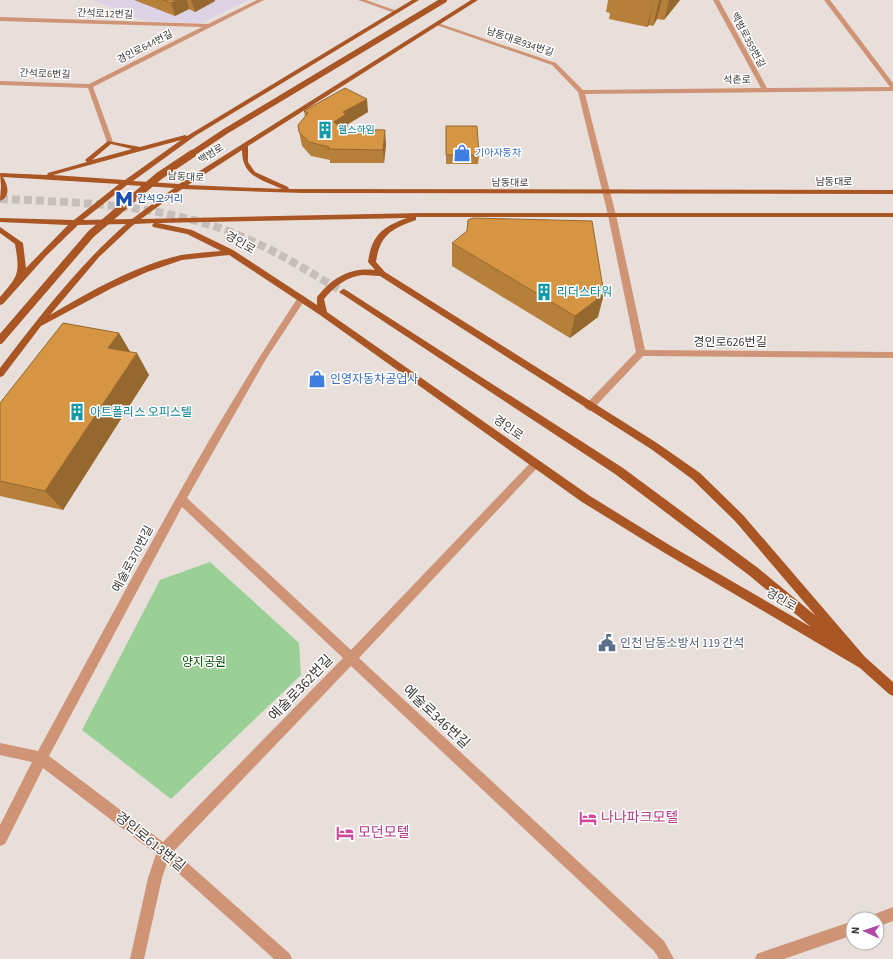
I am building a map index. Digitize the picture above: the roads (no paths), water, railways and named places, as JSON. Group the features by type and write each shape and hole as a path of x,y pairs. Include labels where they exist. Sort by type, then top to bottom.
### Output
{"main road":[{"path":"0,302 77,222 126,183 193,135 416,0"},
{"name":"백범로","path":"0,340 91,234 155,179 226,131 444,0"},
{"name":"백범로","path":"0,374 36,326 84,269 113,240 134,222 181,186 475,0"},
{"path":"44,176 82,164 193,135"},
{"path":"82,164 96,156 110,142 127,147 142,149"},
{"path":"245,145 245,162 252,173 265,180 294,191"},
{"name":"남동대로","path":"0,175 44,176 126,183 294,191 606,193 893,192"},
{"path":"0,178 5,186 4,194 0,199"},
{"path":"0,220 134,222 421,215 893,215"},
{"path":"382,274 372,262 375,245 383,233 398,224 421,215"},
{"name":"경인로","path":"134,222 189,232 230,252 302,298 586,499 667,549 866,665"},
{"path":"0,229 19,243 23,266 19,281"},
{"path":"36,326 97,292 141,271 182,258 230,252"},
{"path":"323,313 320,299 329,285 346,275 365,271 382,274"},
{"name":"경인로","path":"382,274 654,446 696,476 738,518 866,665"},
{"name":"경인로","path":"343,292 619,471 754,572 866,665 893,690"}],"street":[{"name":"경인로644번길","path":"90,86 261,0"},
{"path":"361,0 397,12"},
{"name":"백범로359번길","path":"716,0 764,89"},
{"path":"827,0 893,88"},
{"name":"간석로12번길","path":"0,19 209,26"},
{"name":"남동대로934번길","path":"436,24 554,64 581,92"},
{"name":"간석로6번길","path":"0,83 90,86"},
{"path":"90,86 110,142"},
{"name":"석촌로","path":"581,92 893,88"},
{"path":"581,92 612,215 641,353 589,406"},
{"name":"예술로370번길","path":"0,839 41,758 181,499 263,357 302,298"},
{"name":"경인로626번길","path":"641,353 893,355"},
{"name":"예술로362번길","path":"137,959 155,878 164,851 351,658 535,464"},
{"name":"예술로346번길","path":"181,499 659,946 667,959"},
{"name":"경인로613번길","path":"0,749 41,758 164,851 285,959"},
{"path":"762,959 845,931"}],"tunnel":[{"path":"0,199 57,201 114,206 198,221 241,236 256,243 286,258 343,292"}],"place":[{"name":"웰스하임","path":"325,130"},
{"name":"기아자동차","path":"462,153"},
{"name":"간석오거리","path":"124,199"},
{"name":"리더스타워","path":"544,292"},
{"name":"인영자동차공업사","path":"317,379"},
{"name":"아트폴리스 오피스텔","path":"77,412"},
{"name":"인천 남동소방서 119 간석","path":"607,643"},
{"name":"나나파크모텔","path":"588,818"},
{"name":"모던모텔","path":"345,833"}],"park label":[{"name":"양지공원","path":"204,662"}]}
